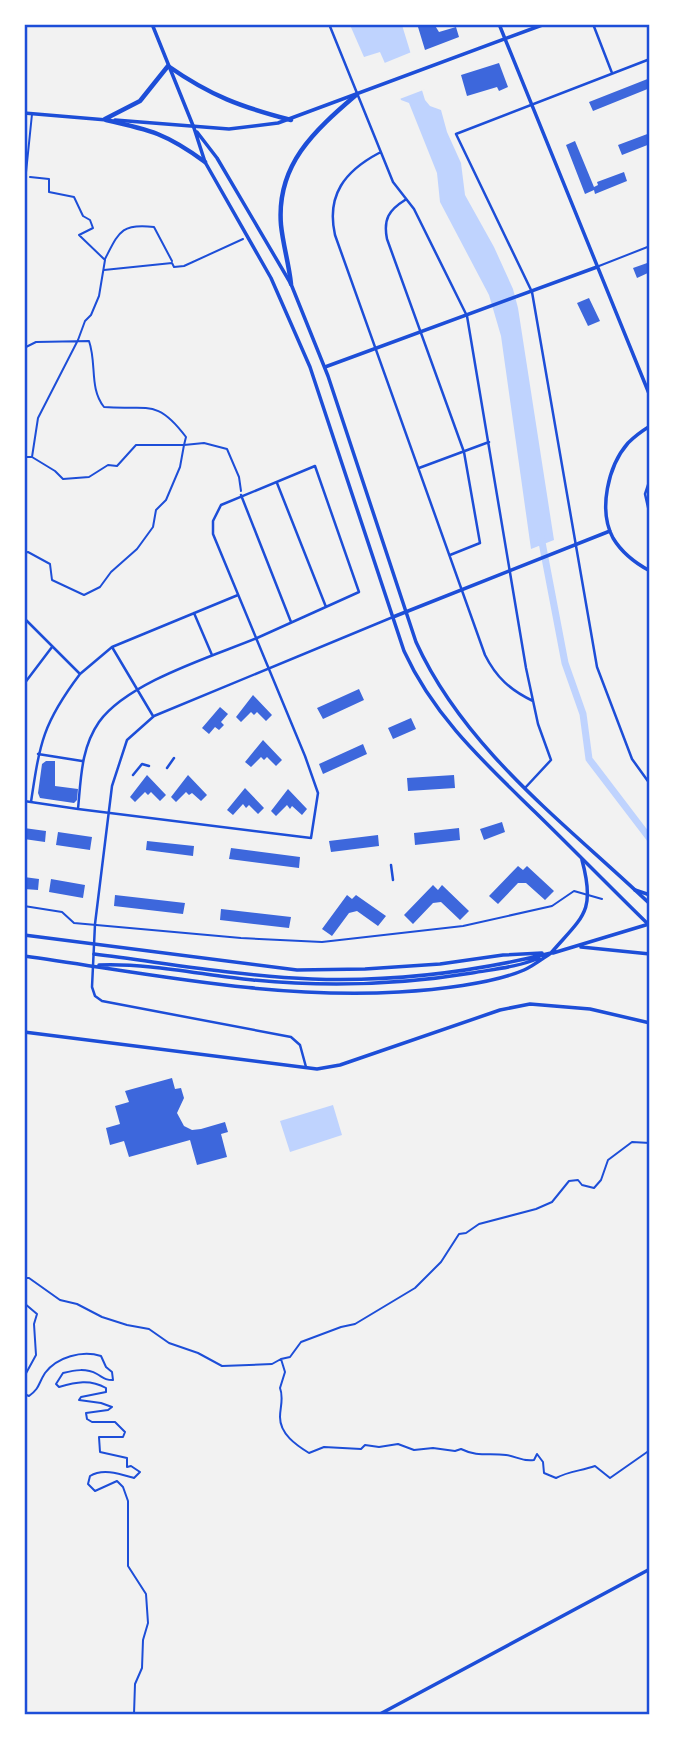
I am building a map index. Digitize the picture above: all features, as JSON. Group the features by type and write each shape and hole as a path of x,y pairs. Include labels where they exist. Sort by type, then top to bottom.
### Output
{"main road":[{"path":"105,120 140,101 168,66 228,102 291,120"},
{"path":"291,284 281,224 282,194 309,138 356,95"},
{"path":"105,120 166,136 205,162"}],"street":[{"path":"94,954 312,979 374,979 439,974 551,953 649,925 485,763 446,720 417,680 404,652 310,367 271,278 205,162 152,24"},
{"path":"329,24 393,182 414,209 469,315 533,701 551,760 524,788"},
{"path":"499,24 649,396"},
{"path":"24,113 194,128 238,129 291,120 545,24"},
{"path":"593,24 612,73"},
{"path":"649,59 456,134 530,293 597,667 632,759 649,784"},
{"path":"24,192 32,113"},
{"path":"194,128 217,158 291,284 325,367 416,642 430,672 457,713 524,788 649,904"},
{"path":"380,152 362,162 345,178 335,199 333,220 336,238 485,655 494,672 509,688 533,701"},
{"path":"405,200 392,208 386,231 464,452 480,543 450,555"},
{"path":"325,367 530,293 649,246"},
{"path":"649,426 628,443 614,466 607,496 610,531 621,549 649,571"},
{"path":"419,468 489,442"},
{"path":"24,801 78,809 108,813 311,838 318,793 270,669 257,638 238,595 213,534 213,520 220,505 315,467 359,592 257,638 137,689 119,701 99,722 90,737 82,761 78,809"},
{"path":"649,479 645,494 649,514"},
{"path":"277,482 326,607"},
{"path":"241,495 291,622"},
{"path":"306,1067 300,1045 291,1037 102,1001 95,996 92,987 95,924 108,813 112,786 127,740 153,716 610,531"},
{"path":"31,802 38,754 45,730 52,714 80,674 112,647 238,595"},
{"path":"194,613 213,656"},
{"path":"24,618 80,674"},
{"path":"24,684 52,647"},
{"path":"112,647 153,716"},
{"path":"38,754 82,761"},
{"path":"167,768 174,758"},
{"path":"133,775 142,764 149,766"},
{"path":"24,956 202,984 298,993 438,989 525,970 551,953 582,917 589,896 582,858"},
{"path":"391,865 393,880"},
{"path":"635,890 649,895"},
{"path":"24,906 62,912 74,923 241,938 322,942 463,926 552,906 574,891 602,899"},
{"path":"24,935 298,970 365,970 440,964 503,955 551,953"},
{"path":"576,947 649,954"},
{"path":"94,966 179,969 251,980 304,984 367,985 440,978 523,965 551,953"},
{"path":"24,1031 317,1069 340,1065 500,1010 530,1003 590,1009 649,1023"},
{"path":"380,1714 649,1569"}],"path":[{"path":"26,176 49,179 49,192 74,197 83,216 90,220 93,228 79,235 105,260"},
{"path":"32,457 38,418 85,321 92,316 99,296 105,260 116,237 125,227 154,227 168,250 174,267 184,266 247,237"},
{"path":"103,270 172,263"},
{"path":"24,348 36,342 89,341 93,354 96,397 104,407 159,409 176,423 186,437 180,467 166,500 156,510 153,527 100,587 84,595 52,580 50,564 24,553"},
{"path":"24,457 32,457 63,479 89,477 108,465 117,466 136,445 204,443 227,449 239,477 241,495"},
{"path":"24,1278 29,1278 61,1300 115,1321 149,1329 169,1343 198,1353 222,1366 271,1364 290,1357 302,1342 341,1326 355,1324 415,1288 441,1262 459,1234 466,1233 479,1224 552,1202 569,1181 578,1180 582,1185 594,1188 601,1180 608,1160 632,1142 649,1143"},
{"path":"24,1303 37,1314 34,1324 36,1355 24,1377"},
{"path":"24,1394 29,1396 38,1389 45,1374 56,1361 89,1352 101,1356 106,1367 112,1371 113,1380 107,1380 95,1372 79,1369 63,1373 56,1384 59,1387 95,1382 106,1388 106,1392 81,1397 79,1400 112,1407 86,1413 87,1419 92,1422 115,1422 125,1432 123,1437 99,1437 100,1451 127,1458 127,1466 139,1472 134,1478 115,1473 96,1473 90,1476 88,1485 94,1491 117,1481 123,1487 128,1501 128,1566 146,1594 148,1623 143,1640 142,1668 135,1684 134,1714"},
{"path":"281,1359 285,1373 280,1388 283,1395 280,1421 290,1441 309,1453 324,1447 361,1449 365,1445 379,1447 398,1444 414,1450 461,1449 474,1456 509,1455 518,1460 529,1461 534,1460 537,1454 543,1462 544,1473 556,1478 568,1472 576,1473 595,1466 610,1478 649,1450"}],"water":[{"path":"350,25 402,25 425,100 430,106 441,110 447,132 461,163 465,195 494,247 513,289 554,540 531,549 501,336 489,295 440,202 437,173 409,103 401,100 380,52 364,57"},
{"path":"333,1105 342,1135 290,1152 280,1121"}],"pier":[{"path":"414,51 426,89 397,100 382,64"}],"building":[{"path":"434,24 439,32 456,27 459,37 425,50 418,27"},
{"path":"499,63 508,87 499,91 497,87 467,96 461,75"},
{"path":"650,78 650,88 593,111 589,102"},
{"path":"650,133 650,144 622,155 618,145"},
{"path":"575,141 594,187 598,185 597,182 624,172 627,181 595,194 594,190 585,194 566,145"},
{"path":"650,262 650,272 637,278 633,268"},
{"path":"589,298 600,321 588,326 577,303"},
{"path":"359,689 364,700 323,719 317,708"},
{"path":"253,695 272,715 266,721 257,712 254,715 251,712 241,722 236,717"},
{"path":"220,707 228,714 221,722 224,725 219,730 215,727 209,734 202,728"},
{"path":"411,718 416,729 393,739 388,728"},
{"path":"263,740 282,760 276,766 267,757 264,760 261,757 251,767 245,762"},
{"path":"363,744 367,754 323,774 319,764"},
{"path":"55,761 55,786 78,789 74,803 40,798 38,793 42,764"},
{"path":"147,775 166,795 160,801 151,792 148,795 145,792 135,802 130,797"},
{"path":"188,775 207,795 201,801 192,793 189,795 186,792 176,802 171,797"},
{"path":"454,775 455,788 408,791 407,778"},
{"path":"245,788 264,808 258,814 249,805 246,808 243,804 233,815 227,810"},
{"path":"288,789 307,809 302,815 287,805 276,816 271,811"},
{"path":"502,822 505,832 484,840 480,829"},
{"path":"24,828 46,831 45,842 24,839"},
{"path":"459,828 460,840 415,845 414,833"},
{"path":"58,832 92,837 90,850 56,845"},
{"path":"378,835 379,846 331,852 329,841"},
{"path":"147,841 194,846 193,856 146,850"},
{"path":"231,848 300,857 299,868 229,859"},
{"path":"518,866 523,870 527,866 554,891 545,900 526,883 518,883 498,904 489,896"},
{"path":"24,877 39,879 38,890 24,889"},
{"path":"51,879 85,885 83,898 49,892"},
{"path":"433,885 438,890 442,885 469,911 460,920 441,902 433,903 413,924 404,915"},
{"path":"115,895 185,903 183,914 114,906"},
{"path":"347,895 352,899 356,895 386,916 378,926 357,911 349,913 332,936 322,929"},
{"path":"221,909 291,917 289,928 220,920"},
{"path":"172,1078 175,1089 181,1088 184,1098 177,1113 184,1126 192,1130 225,1122 228,1132 221,1134 227,1157 197,1165 190,1140 129,1157 124,1141 110,1145 106,1128 120,1124 115,1106 129,1102 125,1091"}],"waterway":[{"path":"541,537 565,663 583,714 589,759 650,839"}]}
